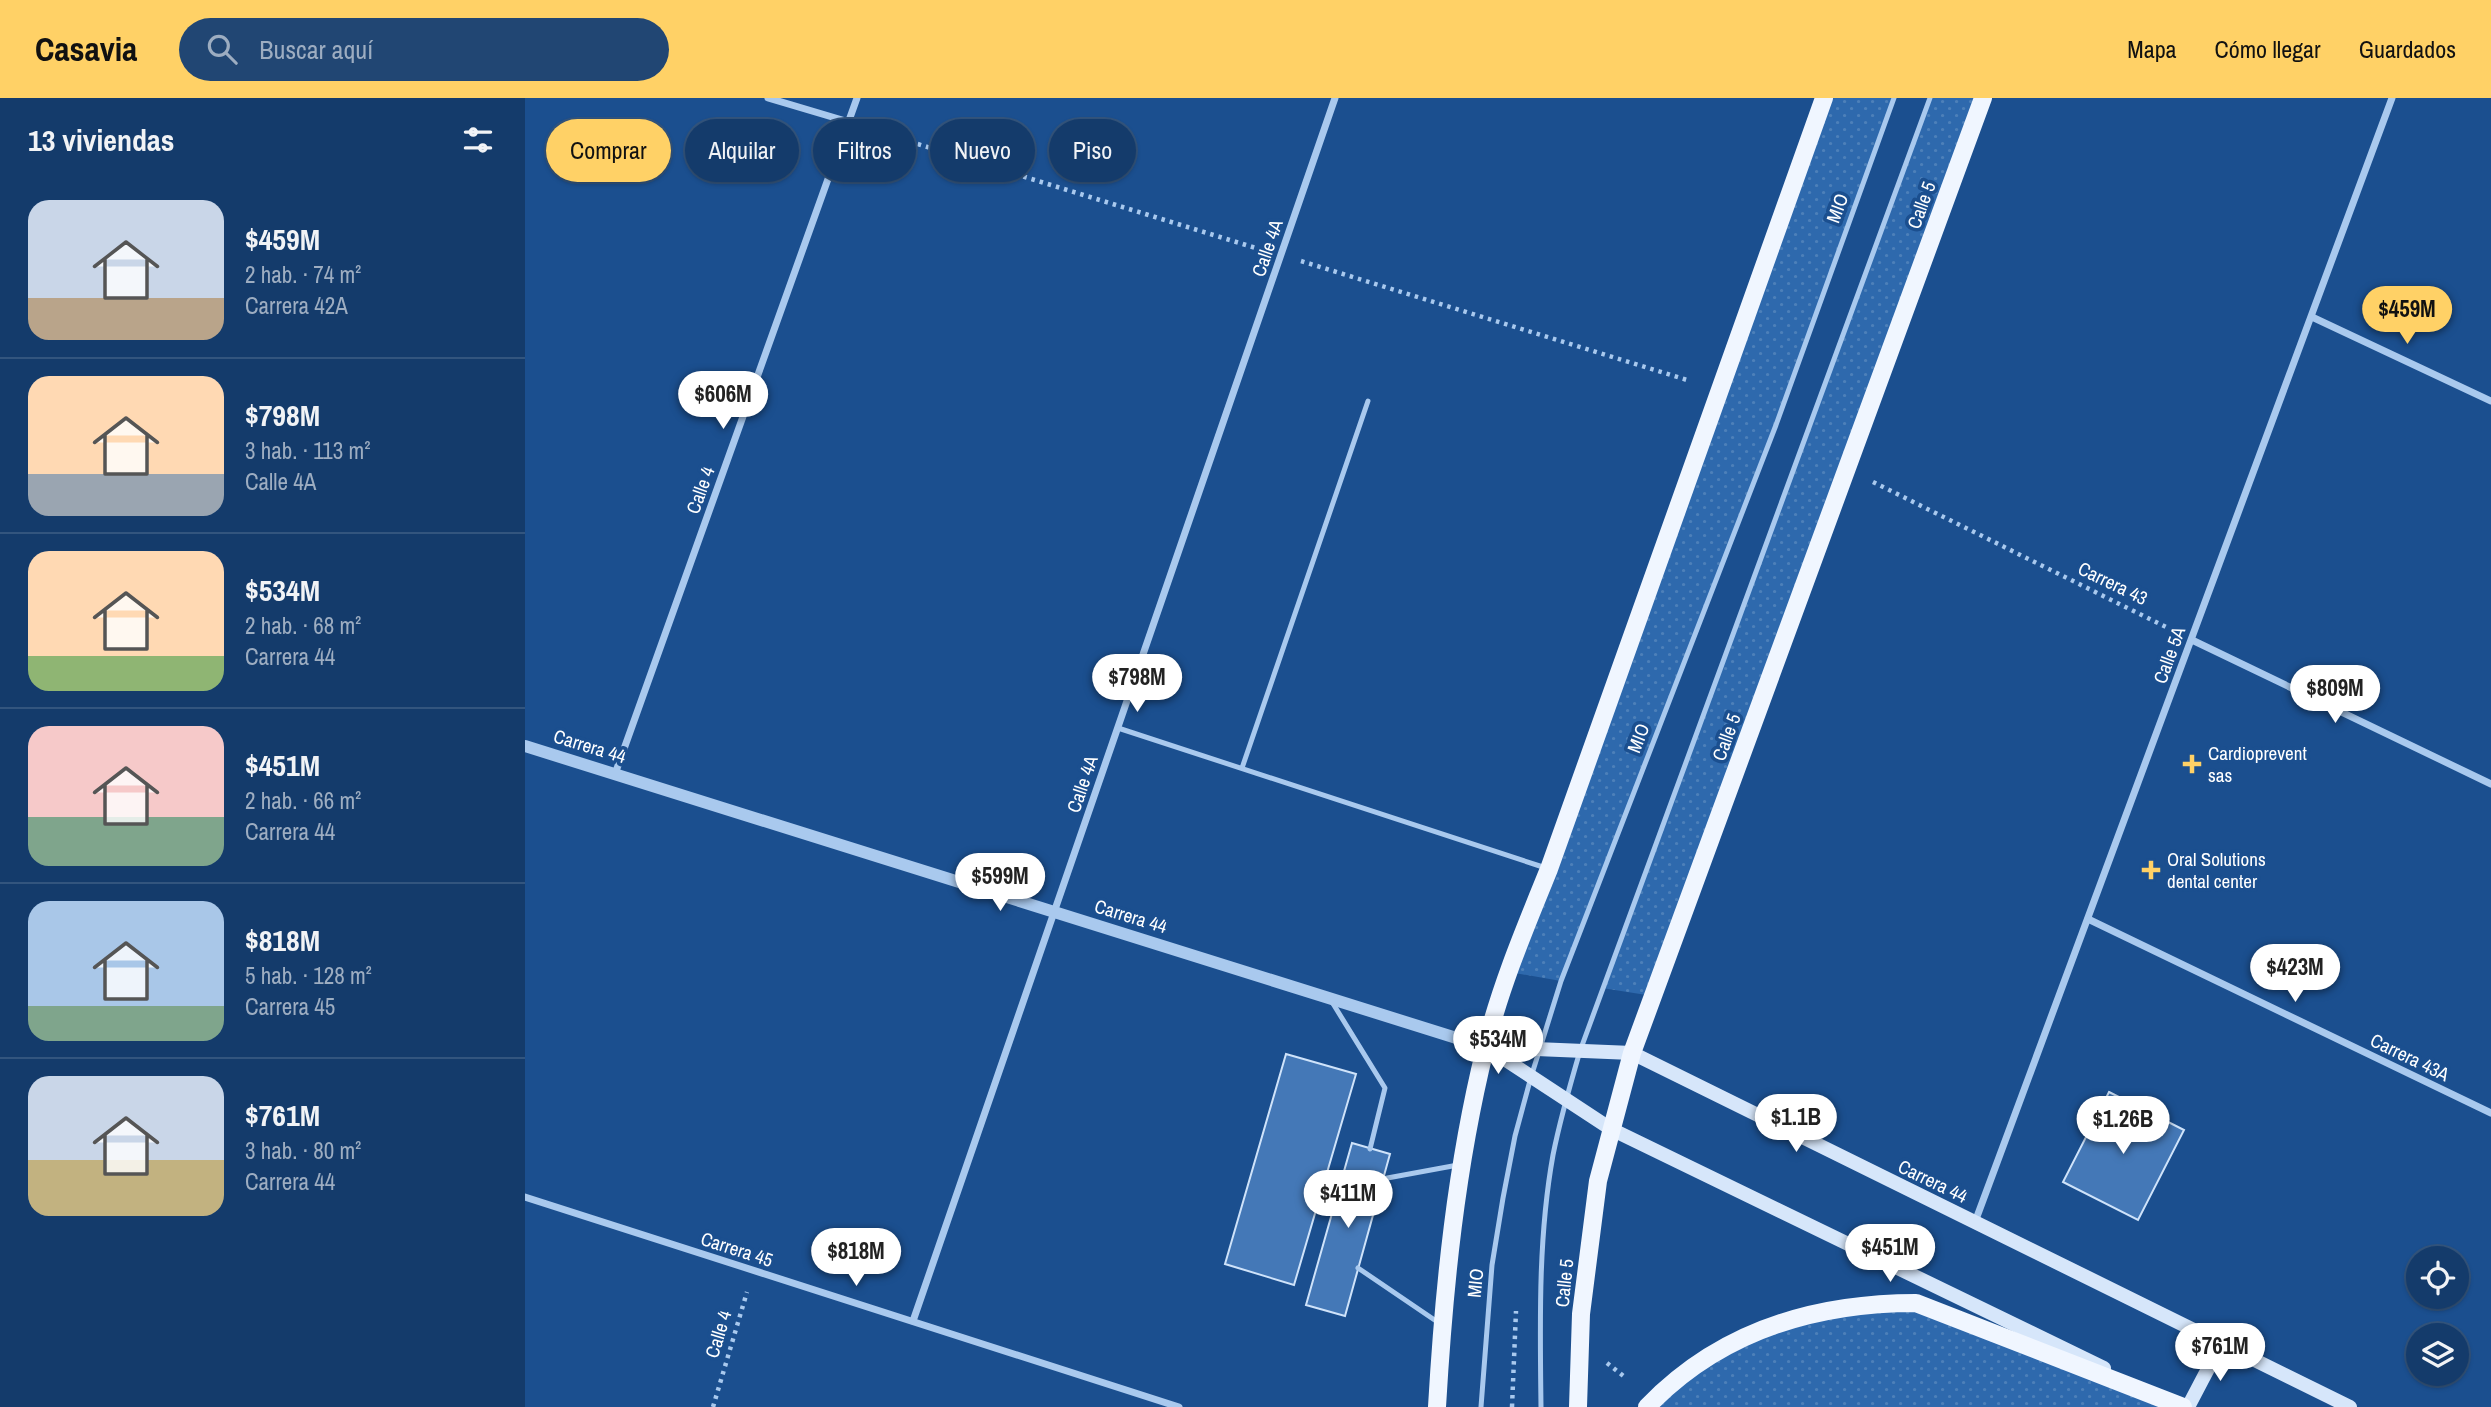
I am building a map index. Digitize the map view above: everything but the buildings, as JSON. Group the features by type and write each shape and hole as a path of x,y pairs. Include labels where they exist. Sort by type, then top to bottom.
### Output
{"main road":[{"path":"1437,1407 1441,1324 1453,1215 1485,1047 1518,946 1549,869 1824,98"},
{"name":"Calle 5","path":"1579,1407 1581,1314 1598,1181 1632,1053 1983,98"},
{"name":"Carrera 44","path":"1485,1047 1632,1053 2350,1407"},
{"name":"Carrera 44","path":"1485,1047 1611,1129 2185,1407"},
{"path":"1647,1407 1701,1362 1753,1333 1775,1324 1844,1306 1916,1303 2185,1407 2221,1343"}],"street":[{"path":"768,98 839,119"},
{"name":"Calle 4","path":"850,119 857,98"},
{"name":"Calle 4A","path":"913,1321 1335,98"},
{"name":"Calle 5A","path":"1975,1223 2392,98"},
{"name":"Calle 4","path":"615,774 827,182"},
{"path":"2312,317 2491,401"},
{"path":"2192,640 2491,784"},
{"name":"Carrera 44","path":"525,746 1485,1047"},
{"name":"Carrera 43A","path":"2088,919 2491,1113"},
{"name":"Carrera 45","path":"525,1197 1179,1407"}],"lane":[{"name":"MIO","path":"1481,1407 1492,1265 1515,1136 1539,1050 1566,968 1776,425 1894,98"},
{"path":"1541,1407 1542,1261 1553,1156 1580,1051 1930,98"},
{"path":"1242,768 1369,401"},
{"path":"1118,728 1549,869"},
{"path":"1331,999 1385,1087 1370,1149"},
{"path":"1382,1179 1461,1164"},
{"path":"1358,1268 1441,1324"}],"path":[{"name":"Carrera 43","path":"1873,482 2192,640"},
{"name":"Calle 4","path":"713,1407 754,1271"}],"shaded area":[{"path":"1824,98 1894,98 1776,425 1561,981 1509,972"},
{"path":"1930,98 1983,98 1653,996 1602,988"},
{"path":"1891,1303 2183,1407 1647,1407 1731,1344"}],"place":[{"name":"Cardioprevent sas","path":"2192,764"},
{"name":"Oral Solutions dental center","path":"2151,870"}]}
